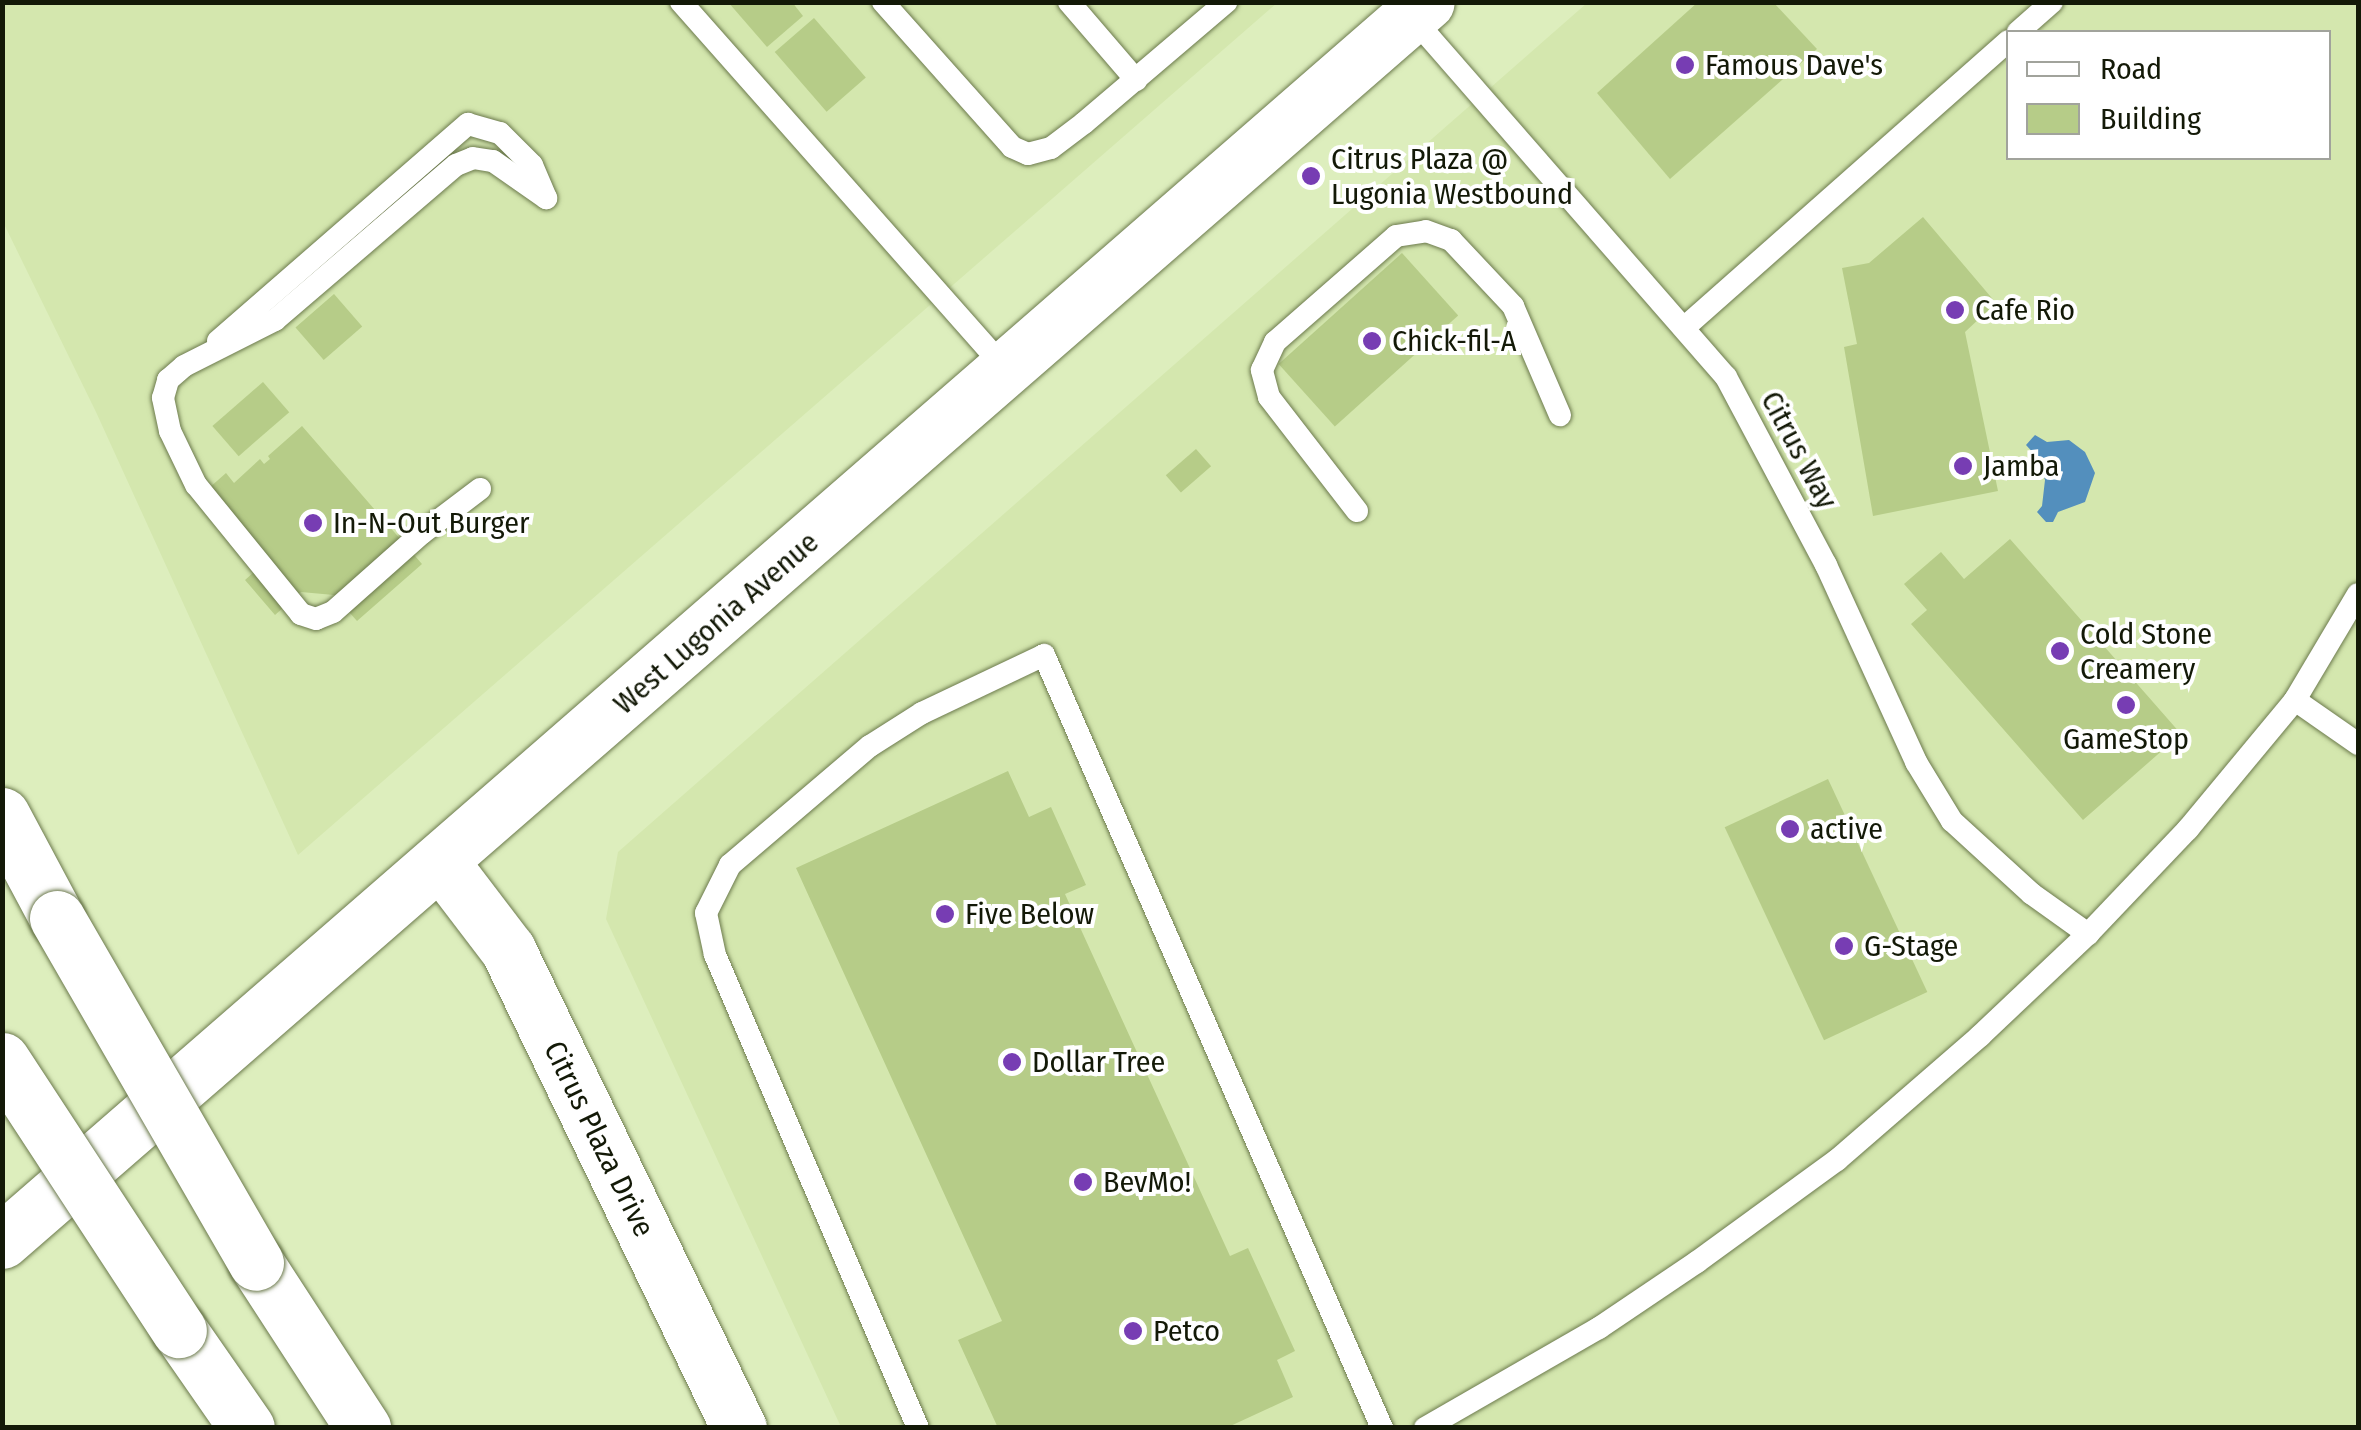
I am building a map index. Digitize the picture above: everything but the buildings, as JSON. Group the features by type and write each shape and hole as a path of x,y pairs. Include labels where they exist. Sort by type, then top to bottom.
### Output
{"main road":[{"name":"West Lugonia Avenue","path":"2,1241 1419,9"},
{"path":"2,814 57,918 256,1263 363,1428"},
{"name":"Citrus Plaza Drive","path":"441,862 508,950 738,1428"},
{"path":"2,1060 247,1428"}],"lane":[{"path":"681,2 1007,370"},
{"path":"883,2 1012,148 1028,154 1051,148 1136,80 1221,4"},
{"path":"1069,2 1136,80"},
{"path":"2020,30 2052,2"},
{"name":"Citrus Way","path":"1419,9 1726,377 1773,460 1916,762 1952,821 2032,894 2088,934"},
{"path":"1685,327 2006,43"},
{"path":"206,351 250,335 275,320 456,165 473,158 493,161 546,198 532,165 500,133 468,124 168,380 164,398 170,432 196,485 300,614 316,620 333,612 422,533 480,489"},
{"path":"1357,511 1269,397 1262,370 1274,342 1396,236 1426,231 1451,240 1513,306 1560,415"},
{"path":"1426,1428 1599,1328 1837,1160 1980,1036 2088,934 2188,829 2295,700 2358,594"},
{"path":"918,1428 715,954 706,913 730,864 870,746 922,712 1044,656 1382,1428"},
{"path":"2295,700 2358,744"}],"shaded area":[{"path":"3,3 1277,3 298,855 96,412 3,222"},
{"path":"1587,3 2358,3 2358,1427 841,1427 606,919 618,852"}],"water":[{"path":"2035,435 2047,442 2069,440 2085,452 2095,473 2085,502 2058,512 2053,522 2046,522 2037,512 2042,506 2045,480 2036,456 2026,445"}],"place":[{"name":"Famous Dave's","path":"1685,65"},
{"name":"Citrus Plaza @ Lugonia Westbound","path":"1311,176"},
{"name":"Cafe Rio","path":"1955,310"},
{"name":"Chick-fil-A","path":"1372,341"},
{"name":"Jamba","path":"1963,466"},
{"name":"In-N-Out Burger","path":"313,523"},
{"name":"Cold Stone Creamery","path":"2060,651"},
{"name":"GameStop","path":"2126,705"},
{"name":"active","path":"1790,829"},
{"name":"Five Below","path":"945,914"},
{"name":"G-Stage","path":"1844,946"},
{"name":"Dollar Tree","path":"1012,1062"},
{"name":"BevMo!","path":"1083,1182"},
{"name":"Petco","path":"1133,1331"}]}
